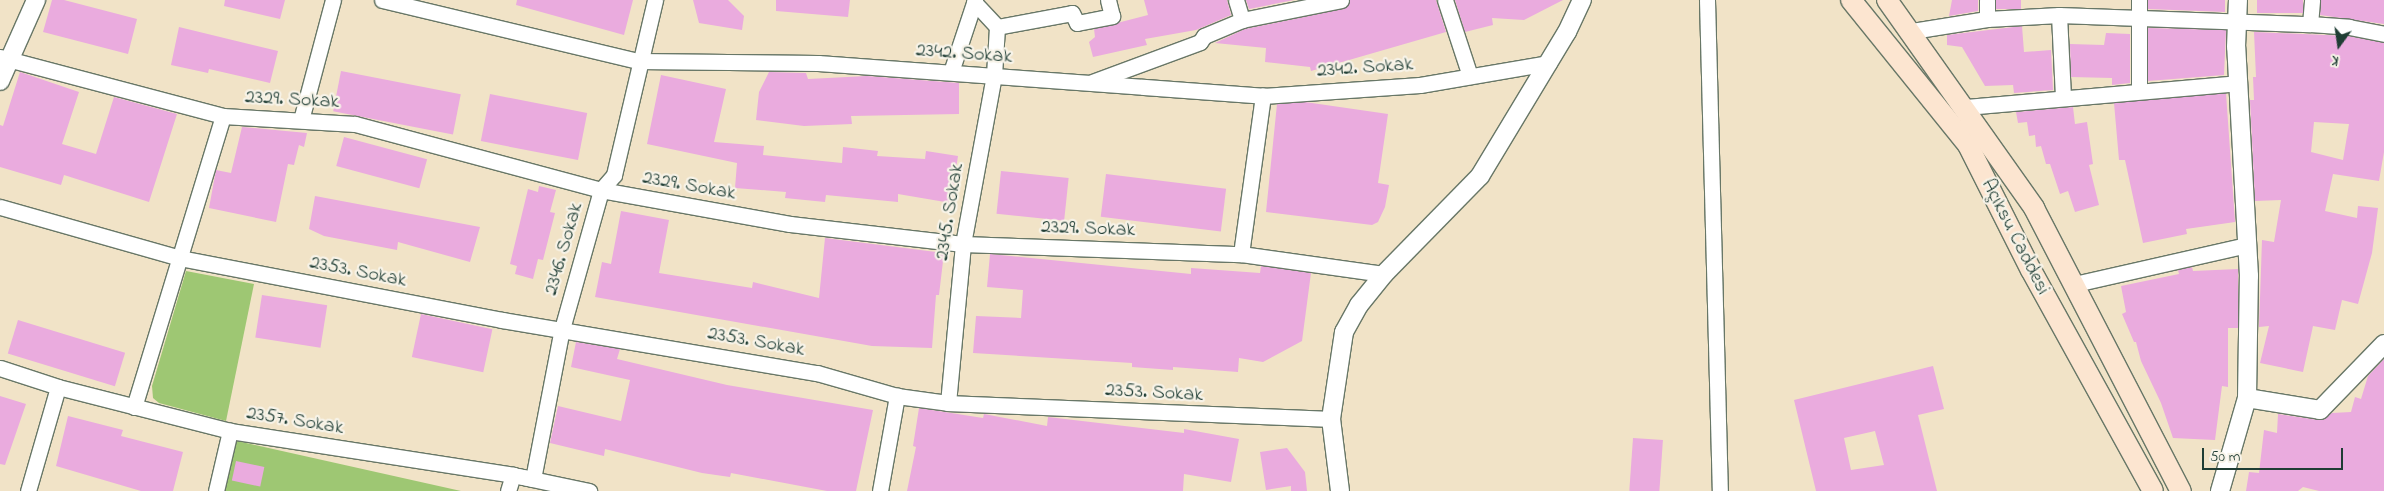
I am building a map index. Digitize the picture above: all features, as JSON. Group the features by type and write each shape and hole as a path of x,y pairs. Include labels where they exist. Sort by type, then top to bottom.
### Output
{"main road":[{"name":"Açıksu Caddesi","path":"1851,0 1968,145 2036,279 2154,491"},
{"name":"Açıksu Caddesi","path":"1887,0 1912,31 2034,208 2181,491"}],"street":[{"path":"0,81 4,59 36,0"},
{"path":"301,120 333,0"},
{"name":"2342. Sokak","path":"382,0 638,61 818,63 1263,96 1420,85 1549,63"},
{"name":"2346. Sokak","path":"513,475 533,479 562,329 601,190 614,176 638,61 655,0"},
{"path":"975,1 997,27 1072,12 1077,23 1112,16 1108,0"},
{"path":"1236,0 1242,20"},
{"path":"1086,84 1200,42 1204,36 1242,20 1341,0"},
{"path":"1445,0 1470,76"},
{"path":"1340,491 1331,419 1344,332 1359,305 1384,274 1480,176 1549,63 1582,0"},
{"path":"1707,0 1720,491"},
{"path":"1987,0 1987,19"},
{"path":"2139,0 2139,90"},
{"path":"2220,491 2247,398 2247,245 2238,82 2238,0"},
{"path":"2310,24 2312,0"},
{"path":"951,72 975,1"},
{"path":"1912,31 1987,19 2059,15 2310,24 2349,27 2384,34"},
{"path":"2059,15 2063,98"},
{"name":"2345. Sokak","path":"948,403 963,244 994,75 997,27"},
{"name":"2329. Sokak","path":"4,59 223,116 355,124 601,190 790,224 963,244 1241,254 1384,274"},
{"path":"1964,107 2238,82"},
{"path":"1241,254 1263,96"},
{"path":"134,407 223,116"},
{"name":"2353. Sokak","path":"0,207 180,258 562,329 817,373 897,396 948,403 1331,419"},
{"path":"2074,284 2247,245"},
{"path":"2247,398 2320,410 2384,344"},
{"name":"2357. Sokak","path":"0,368 58,387 230,431 513,475 589,491"},
{"path":"28,491 58,387"},
{"path":"880,491 897,396"},
{"path":"216,491 230,431"},
{"path":"508,491 513,475"}],"green space":[{"path":"186,271 254,284 226,421 159,403 153,398 152,386"},
{"path":"233,440 461,491 223,491"}],"building":[{"path":"52,0 64,0 137,19 128,54 43,32"},
{"path":"225,0 285,0 280,19 224,6"},
{"path":"517,0 633,0 624,35 516,5"},
{"path":"693,0 728,0 744,16 742,30 699,23"},
{"path":"776,0 850,0 848,17 776,11"},
{"path":"1144,0 1227,0 1231,15 1196,30 1145,39 1147,45 1093,57 1089,42 1095,37 1094,29 1148,15"},
{"path":"1246,0 1294,0 1249,9"},
{"path":"1350,0 1436,0 1446,32 1311,71 1310,67 1265,62 1266,48 1215,43 1245,29 1343,9"},
{"path":"1455,0 1563,0 1524,20 1492,18 1493,25 1465,32"},
{"path":"1952,0 1978,0 1978,11 1949,16"},
{"path":"1996,0 2021,0 2021,9 1996,9"},
{"path":"2148,0 2225,0 2225,12 2148,9"},
{"path":"2257,0 2303,0 2303,13 2257,13"},
{"path":"2321,0 2384,0 2384,24 2320,15"},
{"path":"2022,26 2024,52 2051,50 2053,90 2014,93 2013,85 1985,86 1962,47 1947,45 1947,35"},
{"path":"179,27 278,51 270,83 209,69 208,73 171,65"},
{"path":"2148,28 2226,30 2224,75 2148,81"},
{"path":"2254,32 2348,36 2384,43 2384,152 2379,181 2333,174 2325,211 2357,218 2358,206 2378,208 2372,253 2358,304 2342,300 2335,330 2313,326 2303,372 2260,363 2269,326 2259,327 2262,240 2274,242 2281,200 2255,201 2250,100 2254,100 2253,77 2256,77","holes":["2314,122 2349,124 2343,160 2311,152"]},
{"path":"2106,33 2130,34 2130,83 2112,85 2112,78 2071,77 2070,44 2104,45"},
{"path":"341,71 461,94 453,135 333,111"},
{"path":"20,72 79,92 62,144 96,154 114,97 177,114 149,202 64,175 61,185 0,167 0,125 3,126"},
{"path":"769,72 806,73 808,79 867,76 959,83 959,114 851,116 852,124 804,126 756,120 759,92"},
{"path":"661,75 726,89 714,142 764,146 763,155 842,163 843,147 878,151 877,156 925,159 926,151 958,156 951,203 898,194 898,202 826,195 825,202 785,198 786,192 735,188 737,163 647,144"},
{"path":"2226,93 2235,222 2186,229 2187,234 2143,243 2125,160 2119,160 2114,103"},
{"path":"490,94 587,113 578,160 481,141"},
{"path":"1305,102 1388,114 1378,183 1389,185 1385,207 1378,222 1372,225 1266,212 1277,104"},
{"path":"2073,107 2075,124 2087,122 2093,164 2089,165 2099,205 2075,212 2068,191 2060,194 2050,164 2046,164 2041,146 2036,147 2035,135 2029,136 2027,122 2018,123 2016,112"},
{"path":"242,127 307,133 304,147 299,145 294,165 288,164 276,222 209,208 216,170 231,173"},
{"path":"344,137 427,159 419,188 336,166"},
{"path":"1001,171 1069,178 1064,221 997,214"},
{"path":"1106,174 1226,189 1221,231 1101,217"},
{"path":"539,186 556,190 550,212 555,213 543,260 538,259 533,279 515,274 517,266 510,264 528,189 538,192"},
{"path":"315,196 480,227 470,262 398,242 397,250 324,236 309,229"},
{"path":"621,211 669,220 659,273 752,288 753,282 819,298 825,238 944,253 939,295 936,295 932,348 872,346 595,297 602,262 611,264"},
{"path":"990,254 1191,274 1191,268 1260,273 1261,266 1311,273 1302,341 1263,362 1239,358 1238,372 1173,367 1173,370 1132,367 1132,363 973,353 976,316 1021,318 1023,290 987,287"},
{"path":"2192,267 2193,271 2238,269 2238,328 2228,328 2228,387 2222,386 2215,440 2173,438 2161,403 2141,361 2136,342 2134,342 2122,314 2126,312 2121,286 2179,274 2178,270"},
{"path":"262,295 327,305 320,348 255,337"},
{"path":"421,314 492,329 483,372 412,357"},
{"path":"18,320 125,353 115,386 8,353"},
{"path":"576,342 620,349 617,359 727,385 873,410 856,491 827,491 731,473 730,477 702,473 605,449 604,456 550,443 558,406 621,421 630,380 571,367"},
{"path":"2384,359 2384,491 2319,491 2303,487 2298,491 2246,491 2249,472 2259,473 2264,430 2277,433 2278,414 2319,420 2332,413 2351,412 2355,397 2361,399 2368,376"},
{"path":"1933,366 1944,409 1918,415 1937,491 1816,491 1794,400","holes":["1875,431 1884,465 1851,470 1844,438"]},
{"path":"0,396 26,404 5,465 0,464"},
{"path":"919,408 983,418 984,414 1047,426 1048,417 1184,433 1184,429 1239,439 1231,482 1184,474 1183,491 907,491 916,447 913,446"},
{"path":"68,416 123,430 121,436 183,452 173,491 141,491 56,466"},
{"path":"1633,438 1663,440 1659,491 1629,491"},
{"path":"1287,448 1305,472 1307,491 1291,491 1291,486 1266,490 1260,452"},
{"path":"236,461 264,467 260,487 232,481"}]}
